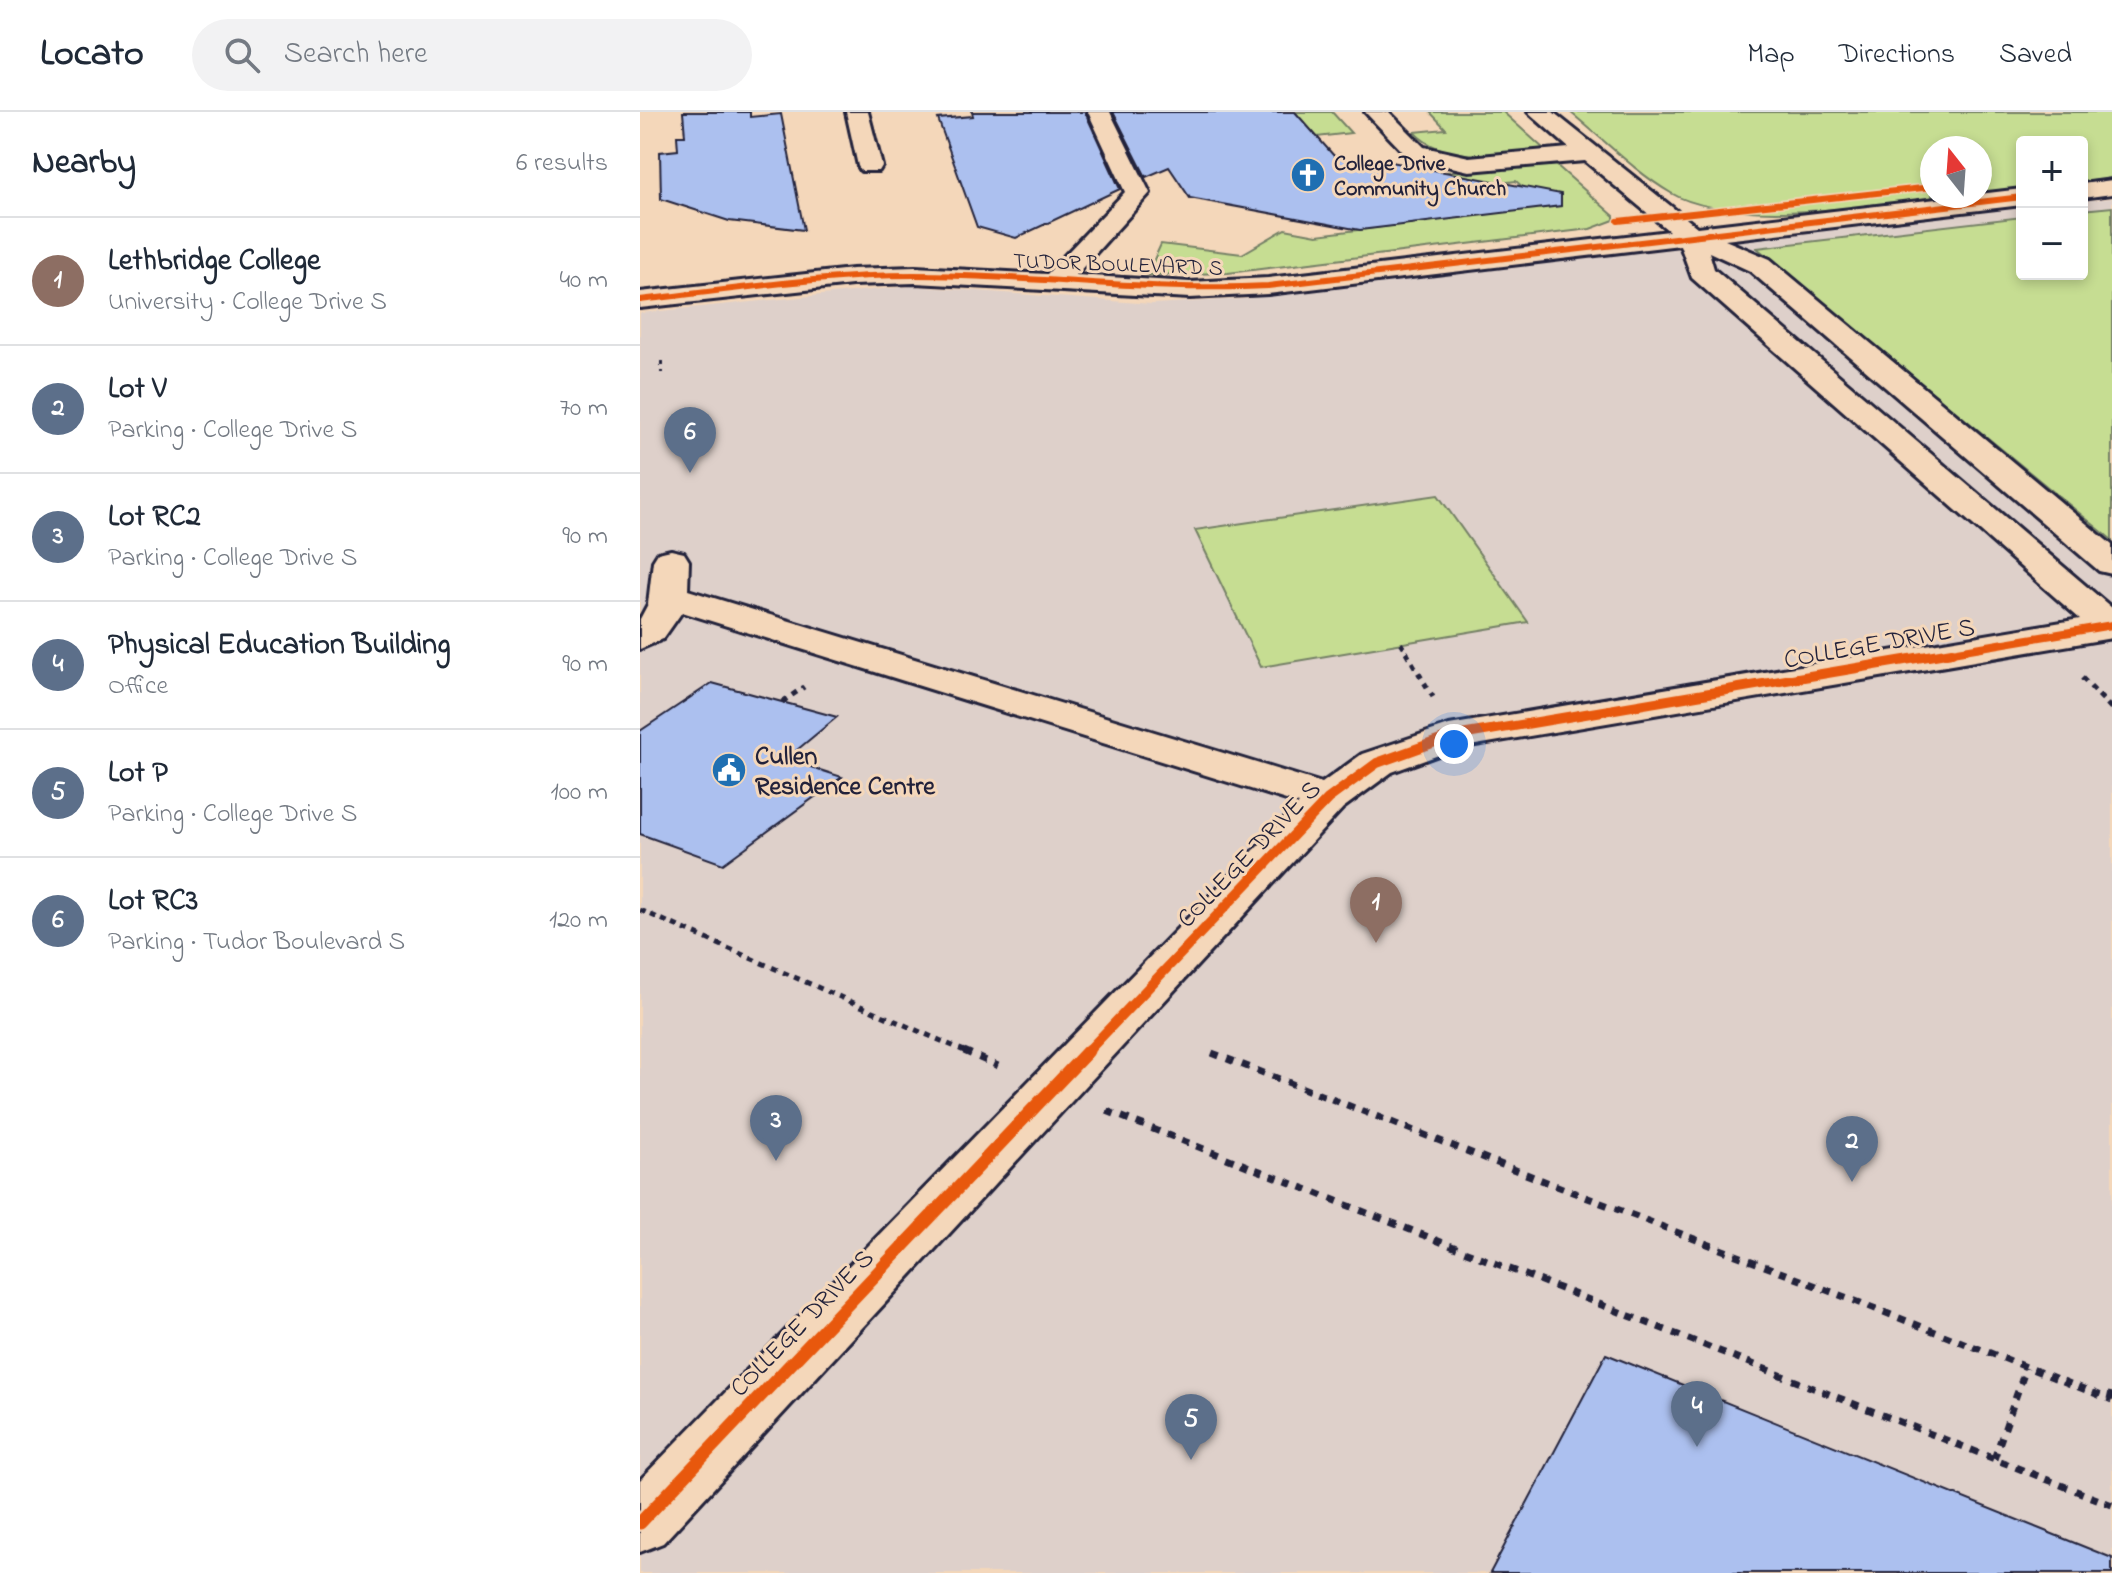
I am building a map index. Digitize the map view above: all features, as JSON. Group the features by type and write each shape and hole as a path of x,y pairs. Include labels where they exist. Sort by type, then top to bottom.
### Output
{"street":[{"path":"857,112 870,166"},
{"path":"1054,283 1138,193 1099,112"},
{"path":"1376,112 1416,152 1469,164 1587,154"},
{"path":"1539,112 1689,234 1760,265 2112,563"},
{"path":"2088,190 2112,187"},
{"name":"TUDOR BOULEVARD S","path":"640,300 852,277 915,275 1190,290 1268,286 2016,198"},
{"name":"COLLEGE DRIVE S","path":"1689,234 1702,272 2111,625"},
{"path":"640,638 665,614 671,579 1328,799"},
{"name":"COLLEGE DRIVE S","path":"640,1523 1328,799 1377,763 1456,736 2111,625"}],"path":[{"path":"662,361 662,373"},
{"path":"1401,643 1456,736"},
{"path":"640,910 1052,1089 2112,1505"},
{"path":"1212,1053 2111,1400 2112,1391"},
{"path":"1994,1459 2026,1368"}],"shaded area":[{"path":"2112,198 2112,1573 640,1573 640,313 912,286 1152,304 1243,299 2016,209 2016,280 2088,280 2088,200"}],"green space":[{"path":"1295,112 1332,112 1351,133 1317,137"},
{"path":"1430,112 1503,112 1544,149 1476,155 1441,149 1414,132 1446,129"},
{"path":"1570,112 2112,112 2112,179 2088,181 2088,136 2016,136 2016,190 1992,192 1992,136 1920,136 1920,200 1852,208 1769,212 1698,204 1671,193 1632,165"},
{"path":"1555,164 1614,216 1614,220 1590,229 1228,273 1147,275 1161,244 1242,254 1285,229 1317,235 1545,207 1516,181 1482,185 1446,172"},
{"path":"2112,207 2112,540 1757,248 2016,218 2016,280 2088,280 2088,209"},
{"path":"1438,495 1528,622 1261,667 1195,530"}],"building":[{"path":"683,112 750,112 750,117 781,114 804,230 729,221 661,199 660,152 678,150 677,136 685,136"},
{"path":"972,112 1085,112 1120,189 1016,238 977,227 938,119 973,116"},
{"name":"College Drive Community Church","path":"1113,112 1295,112 1335,157 1374,164 1381,160 1561,194 1561,206 1360,230 1190,198 1169,167 1146,177"},
{"name":"Cullen Residence Centre","path":"712,683 837,717 786,759 842,777 723,864 640,834 640,731"},
{"path":"1606,1354 2112,1558 2112,1573 1490,1573"}],"cycle path":[{"path":"1618,221 1920,188"},
{"path":"640,300 852,277 915,275 1190,290 1268,286 2016,198"},
{"path":"640,1523 1328,799 1377,763 1449,737 2112,625"}],"place":[{"name":"College Drive Community Church","path":"1308,175"},
{"name":"Lot RC3","path":"690,473"},
{"name":"Cullen Residence Centre","path":"729,770"},
{"name":"Lethbridge College","path":"1376,943"},
{"name":"Lot RC2","path":"776,1161"},
{"name":"Lot V","path":"1852,1182"},
{"name":"Physical Education Building","path":"1697,1447"},
{"name":"Lot P","path":"1191,1460"}]}
